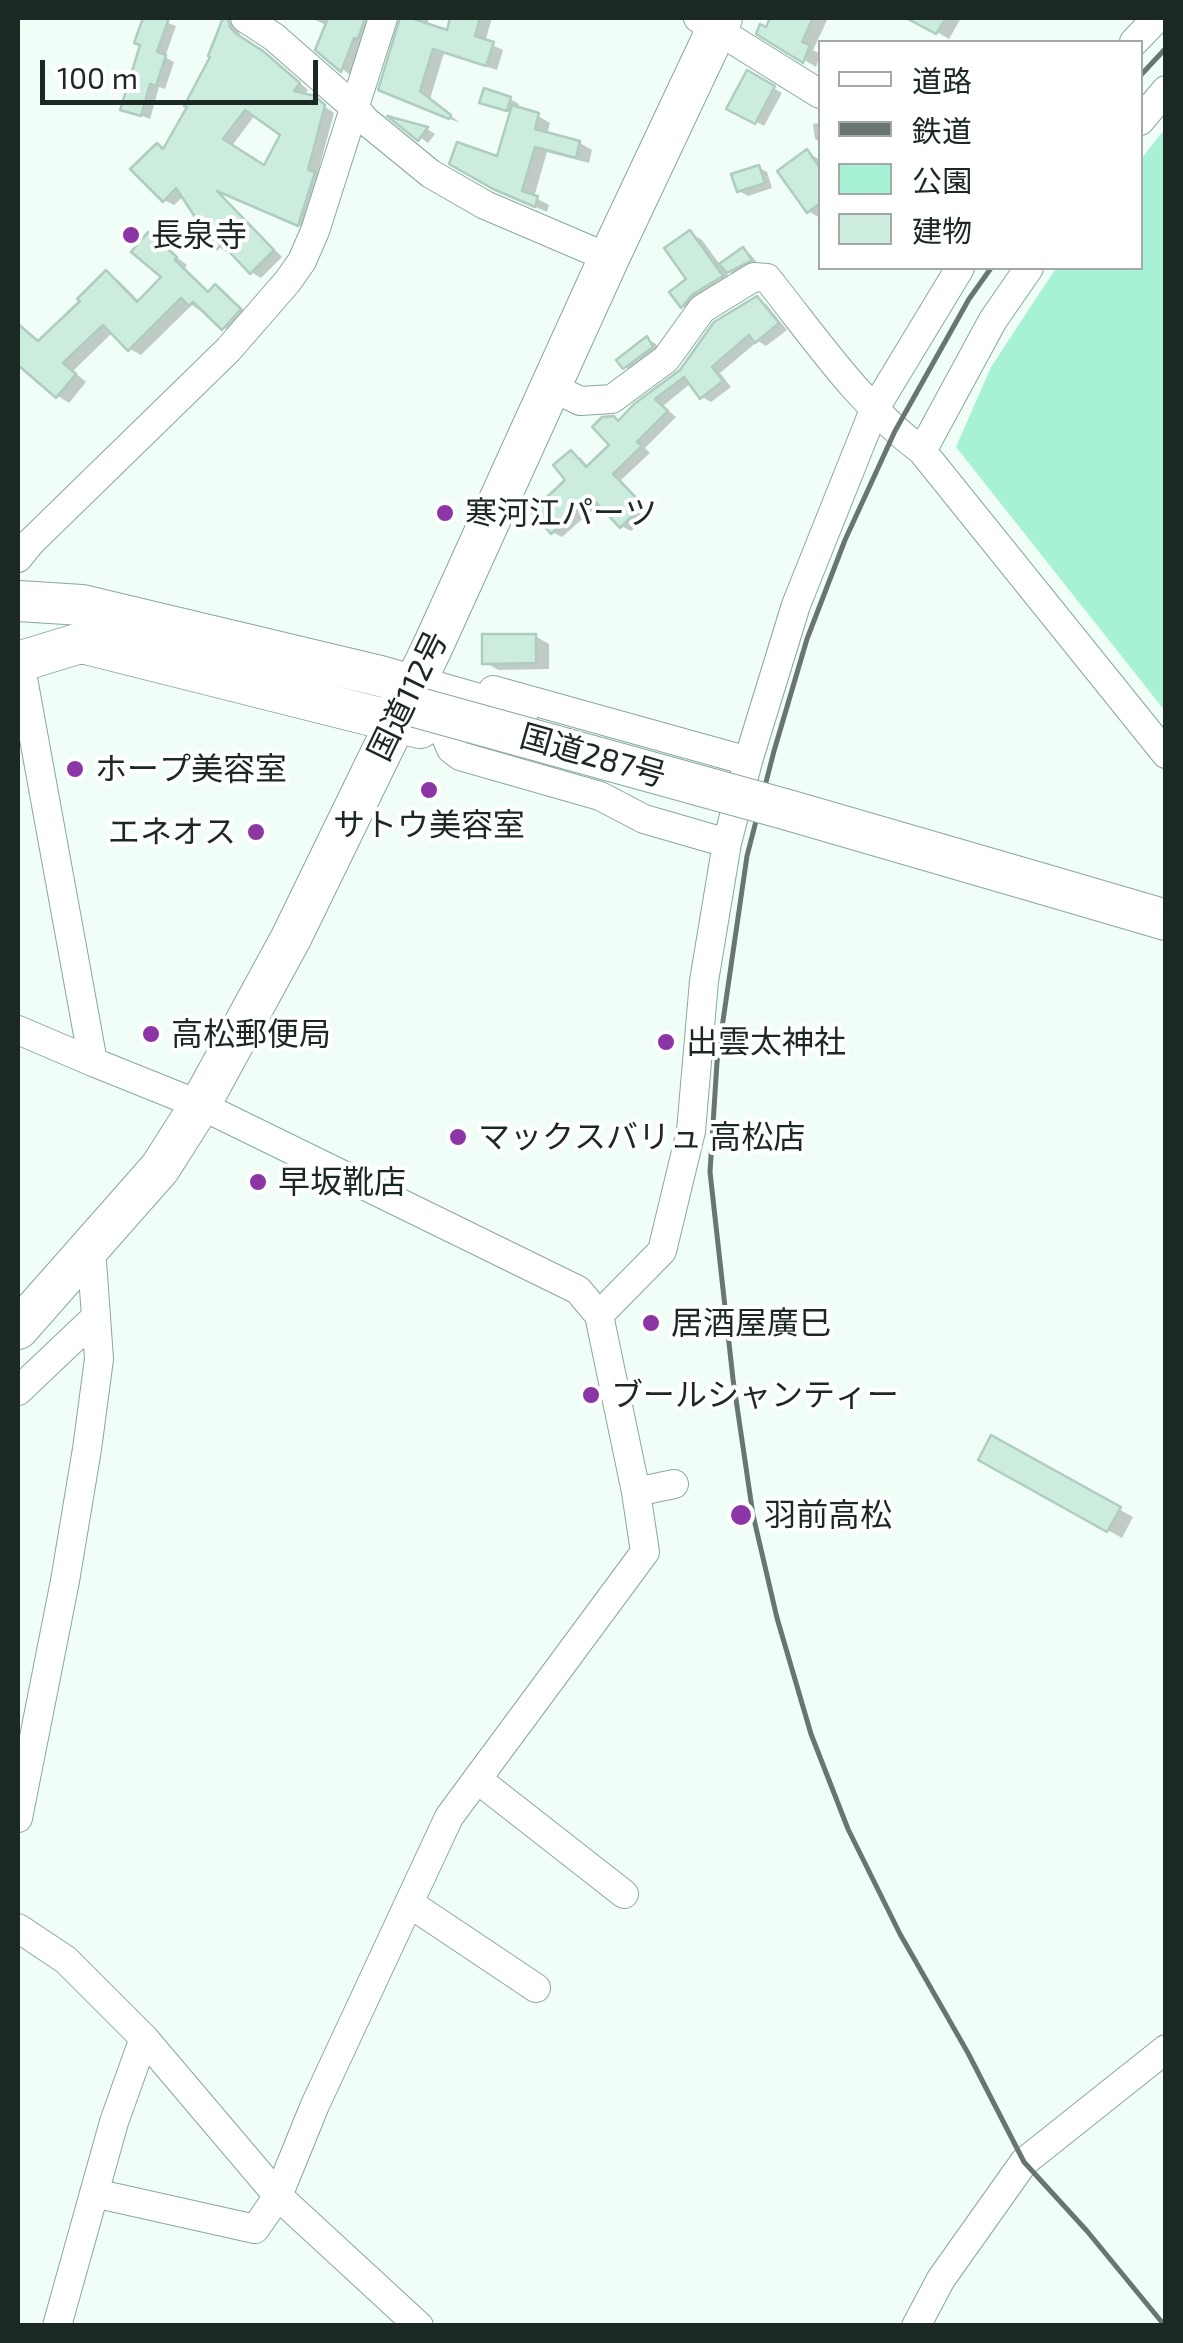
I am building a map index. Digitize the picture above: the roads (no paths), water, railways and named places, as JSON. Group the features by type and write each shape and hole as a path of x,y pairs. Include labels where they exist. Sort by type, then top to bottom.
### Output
{"highway":[{"name":"国道112号","path":"18,1329 160,1168 200,1105 291,938 405,703 712,22"},
{"path":"18,604 82,605 651,773 960,842 1043,885"},
{"name":"国道287号","path":"18,604 401,703 1157,917"},
{"path":"19,662 86,644 405,703"}],"street":[{"path":"246,18 274,37 366,122 446,184 608,258"},
{"path":"18,558 44,528 228,350 302,261 382,18"},
{"path":"712,22 818,93"},
{"path":"1143,117 1166,90"},
{"path":"599,1316 662,1250 691,1131 704,982 728,843 748,761 796,605 874,410 959,270"},
{"path":"922,451 993,320 1029,270"},
{"path":"550,386 580,401 612,400 666,359 702,310 754,277 767,278 874,410 922,451 1166,754"},
{"path":"19,662 93,1062"},
{"path":"728,843 644,818 600,796 460,756 451,749 450,716 469,687 484,688 748,761"},
{"path":"18,1030 200,1105 578,1290 599,1316 646,1552 449,1817 315,2105 278,2196 255,2230 94,2193"},
{"path":"18,1818 87,1449 98,1359 91,1248"},
{"path":"18,1391 96,1317"},
{"path":"636,1492 674,1484"},
{"path":"477,1780 624,1894"},
{"path":"409,1903 536,1988"},
{"path":"18,1928 66,1960 144,2038 278,2196 419,2326"},
{"path":"57,2326 114,2122 144,2038"},
{"path":"916,2326 941,2280 1024,2162 1166,2049"}],"railway":[{"path":"1143,73 1166,48"},
{"path":"990,270 969,299 895,431 845,540 807,639 747,856 717,1062 710,1172 753,1515 777,1618 811,1734 848,1829 900,1934 1024,2162 1165,2326"}],"place":[{"name":"長泉寺","path":"131,235"},
{"name":"寒河江パーツ","path":"445,513"},
{"name":"ホープ美容室","path":"75,769"},
{"name":"サトウ美容室","path":"429,790"},
{"name":"エネオス","path":"256,832"},
{"name":"高松郵便局","path":"151,1034"},
{"name":"出雲太神社","path":"666,1042"},
{"name":"マックスバリュ 高松店","path":"458,1137"},
{"name":"早坂靴店","path":"258,1182"},
{"name":"居酒屋廣巳","path":"651,1323"},
{"name":"ブールシャンティー","path":"591,1395"},
{"name":"羽前高松","path":"741,1515"}]}
